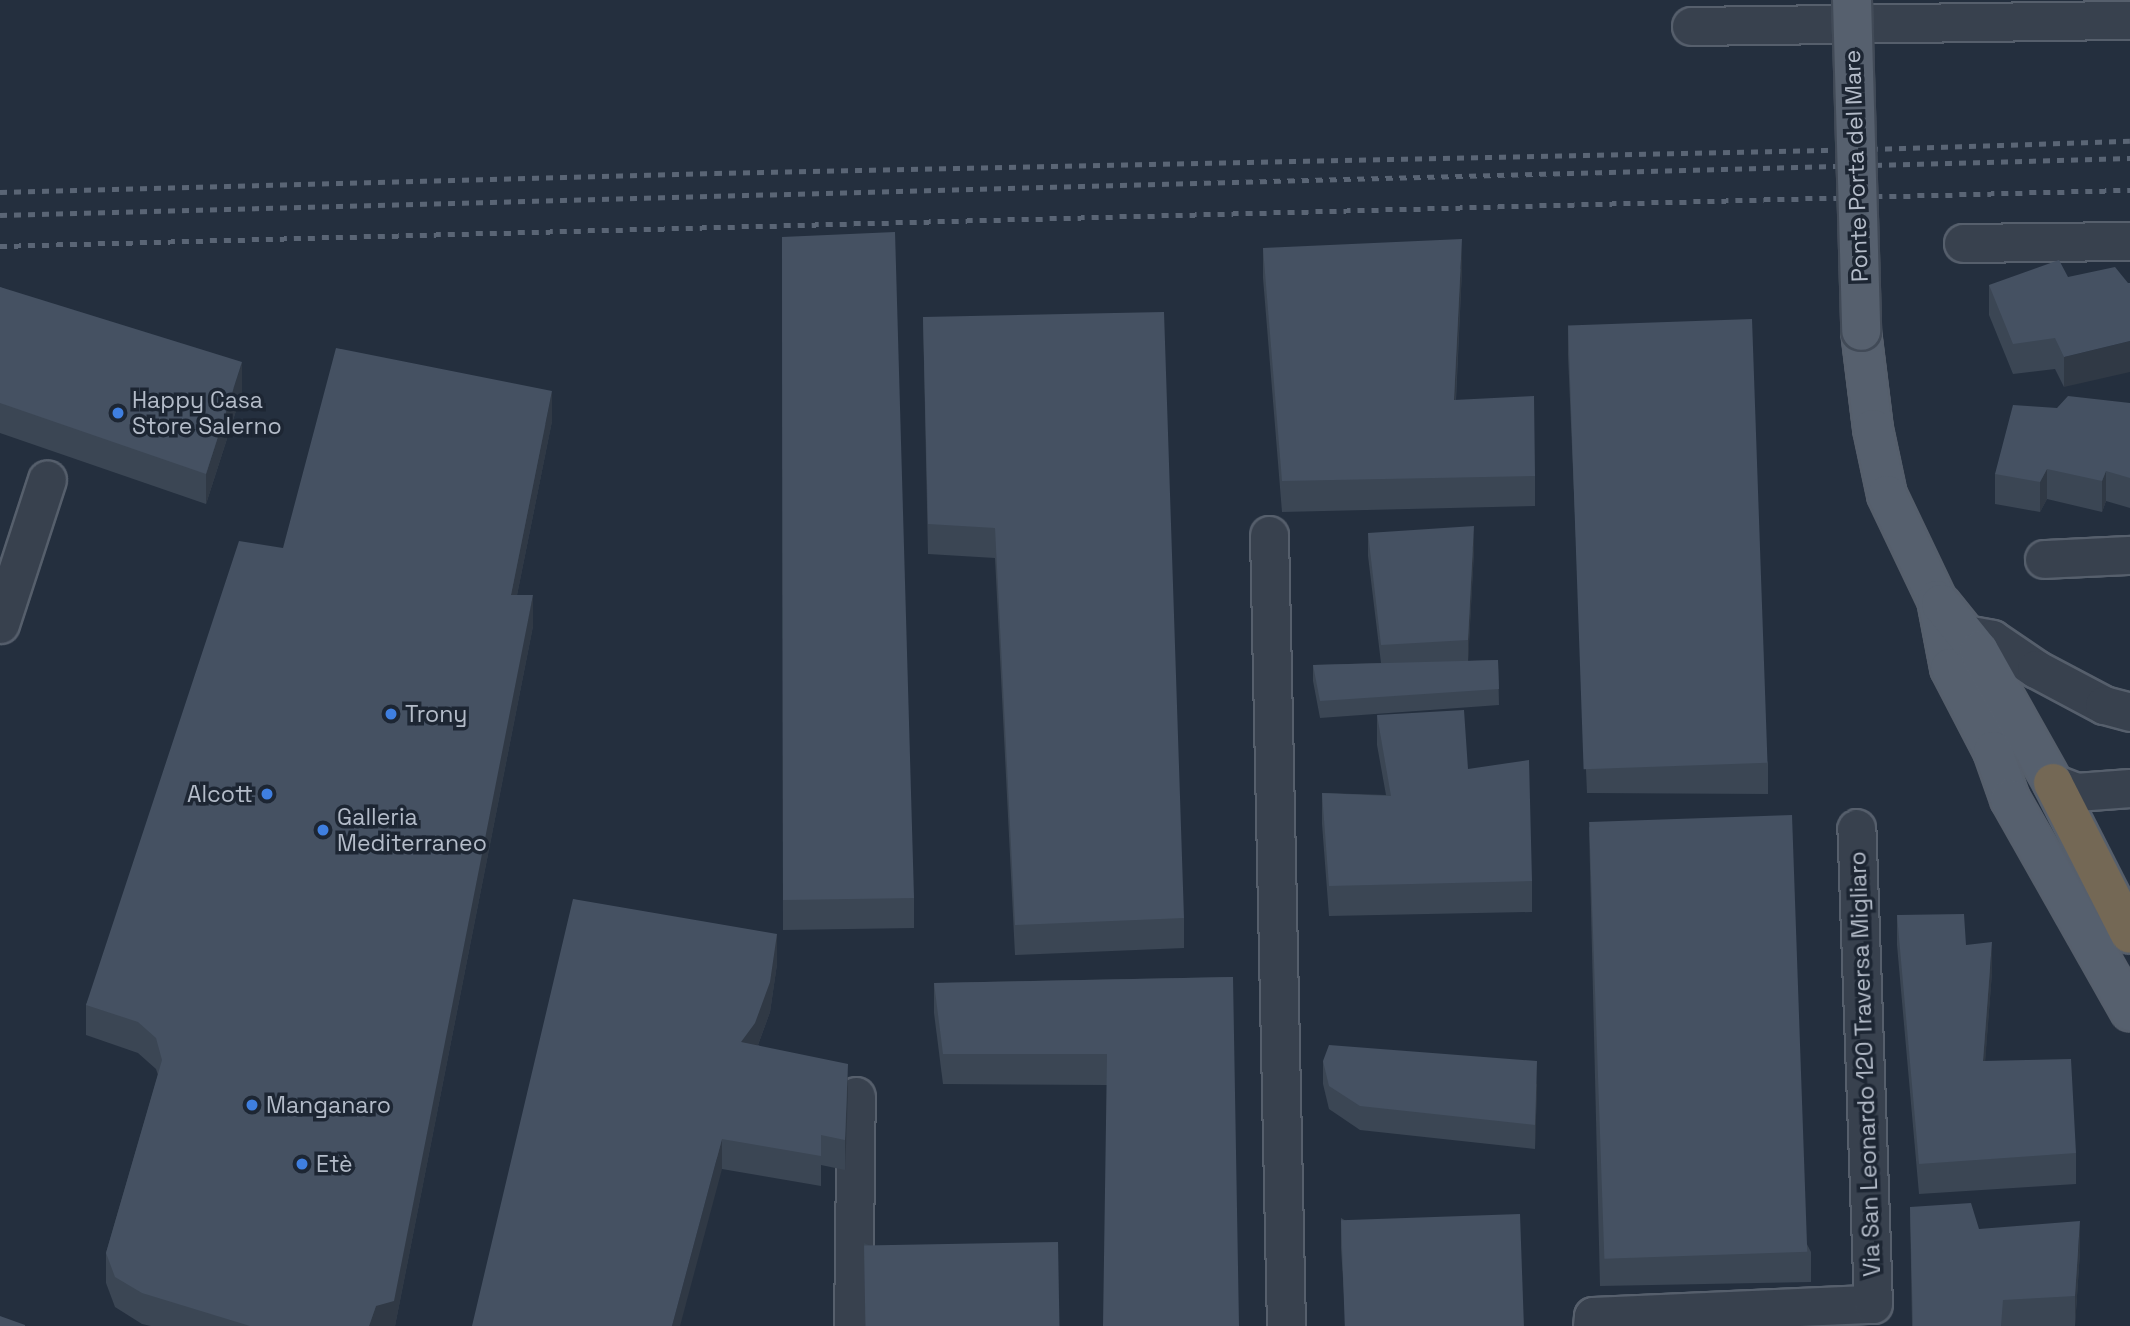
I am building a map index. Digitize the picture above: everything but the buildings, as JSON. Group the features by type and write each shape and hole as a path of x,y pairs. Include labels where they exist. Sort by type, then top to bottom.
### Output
{"highway":[{"path":"2053,783 2130,934"}],"main road":[{"name":"Ponte Porta del Mare","path":"1852,0 1861,331 1873,429 1887,495 1937,600"},
{"path":"1937,600 1979,651 2053,783"},
{"path":"1937,600 1950,668 1993,751 2010,799 2130,1011"},
{"path":"1993,751 2053,783"}],"street":[{"path":"1691,26 2130,20"},
{"path":"1963,243 2130,241"},
{"path":"0,624 47,479"},
{"path":"1269,535 1286,1326"},
{"path":"2044,558 2130,555"},
{"path":"1965,634 1992,639 2036,669 2104,705 2130,712"},
{"path":"2053,783 2076,792 2130,788"},
{"name":"Via San Leonardo 120 Traversa Migliaro","path":"1592,1326 1593,1315 1873,1304 1856,828"},
{"path":"853,1326 856,1096"}],"railway":[{"path":"0,192 2130,141"},
{"path":"0,215 2130,158"},
{"path":"0,246 2130,190"}],"place":[{"name":"Happy Casa Store Salerno","path":"118,413"},
{"name":"Trony","path":"391,714"},
{"name":"Alcott","path":"267,794"},
{"name":"Galleria Mediterraneo","path":"323,830"},
{"name":"Manganaro","path":"252,1105"},
{"name":"Etè","path":"302,1164"}]}
